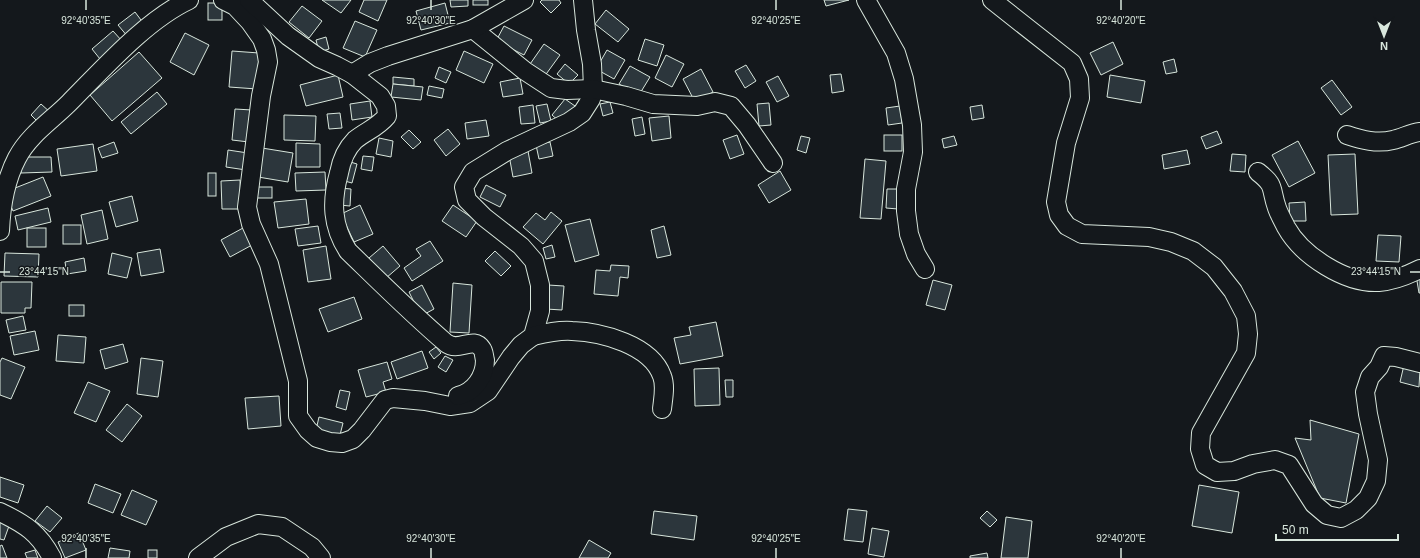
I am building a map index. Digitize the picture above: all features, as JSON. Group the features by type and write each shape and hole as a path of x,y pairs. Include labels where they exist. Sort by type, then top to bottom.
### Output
{"street":[{"path":"0,231 0,215 5,188 17,159 27,141 68,104 125,48 179,4 189,0"},
{"path":"223,0 235,6 250,22 262,39 266,50 268,62 261,96 247,207 251,224 269,264 298,382 298,416 308,430 317,438 330,442 342,443 353,439 362,430 385,400 392,398 425,401 450,406 470,403 488,391 511,357 533,336 540,311 540,285 534,261 521,246 484,217 467,200 464,186 473,172 502,154 569,122 582,113 591,99 593,89 592,64 586,30 583,0"},
{"path":"249,0 288,36 319,58 352,74 380,96 386,106 387,116 380,125 354,141 345,154 334,191 334,209 341,239 348,251 371,274 449,345 456,347 470,343 478,344 482,349 485,368 480,380 473,388 462,395 425,401"},
{"path":"352,74 370,63 388,56 473,29 524,0"},
{"path":"866,0 896,53 904,79 912,125 912,145 906,189 906,211 909,234 916,254 925,269"},
{"path":"992,0 1072,63 1079,78 1080,98 1066,143 1056,202 1059,215 1067,226 1082,234 1149,237 1171,242 1193,251 1214,267 1233,291 1246,316 1248,334 1246,353 1201,432 1200,449 1205,465 1217,472 1234,471 1253,464 1275,460 1282,462 1289,465 1314,504 1327,515 1341,518 1356,510 1368,498 1376,481 1378,460 1365,392 1370,377 1379,367 1384,356 1396,357 1420,363"},
{"path":"473,29 525,71 551,88 567,90 593,89 626,96 653,104 697,106 715,102 731,106 747,125 773,163"},
{"path":"1347,135 1376,142 1393,140 1420,132"},
{"path":"1258,172 1268,180 1273,189 1277,208 1287,229 1300,246 1315,259 1342,274 1362,281 1381,282 1405,276 1420,269"},
{"path":"533,336 559,331 573,331 612,338 631,345 647,356 655,364 662,376 664,388 662,409"},
{"path":"0,512 20,522 34,532 47,548 52,558"},
{"path":"198,558 226,537 258,524 282,527 312,547 321,558"}],"building":[{"path":"322,0 351,0 341,13"},
{"path":"364,0 387,0 378,21 359,12"},
{"path":"450,0 468,0 468,6 451,7"},
{"path":"473,0 488,0 488,5 473,5"},
{"path":"542,0 559,0 561,3 551,13 540,2"},
{"path":"824,0 849,0 826,6"},
{"path":"208,3 222,3 222,20 208,20"},
{"path":"445,3 450,23 421,30 416,11"},
{"path":"302,6 322,21 309,38 289,22"},
{"path":"606,10 629,29 618,42 595,24"},
{"path":"135,12 144,24 128,37 118,25"},
{"path":"355,21 377,30 365,57 343,48"},
{"path":"504,26 532,40 524,55 496,41"},
{"path":"113,31 122,41 100,59 92,49"},
{"path":"185,33 209,45 194,75 170,62"},
{"path":"326,37 329,49 319,52 316,40"},
{"path":"645,39 664,45 657,66 638,60"},
{"path":"1113,42 1123,64 1101,75 1090,53"},
{"path":"544,44 560,55 544,77 528,67"},
{"path":"607,50 625,60 614,79 596,69"},
{"path":"232,51 259,53 257,89 229,87"},
{"path":"464,51 493,64 484,83 456,70"},
{"path":"139,52 162,78 112,121 90,95"},
{"path":"666,55 684,64 672,87 655,78"},
{"path":"1174,59 1177,72 1166,74 1163,62"},
{"path":"565,64 578,75 569,84 557,74"},
{"path":"746,65 756,81 745,88 735,71"},
{"path":"630,66 650,77 639,95 619,84"},
{"path":"439,67 451,72 446,83 435,78"},
{"path":"701,69 713,92 695,102 683,79"},
{"path":"841,74 844,91 832,93 830,75"},
{"path":"338,75 343,97 306,106 300,85"},
{"path":"1110,75 1145,81 1141,103 1107,97"},
{"path":"778,76 789,96 777,102 766,82"},
{"path":"393,77 414,79 414,86 393,84"},
{"path":"520,78 523,94 503,97 500,82"},
{"path":"1332,80 1352,107 1341,115 1321,88"},
{"path":"393,84 423,87 421,100 391,97"},
{"path":"429,86 444,89 442,98 427,95"},
{"path":"157,92 167,104 131,134 121,122"},
{"path":"565,99 575,106 561,123 552,115"},
{"path":"370,101 372,117 352,120 350,104"},
{"path":"610,102 613,113 603,116 600,104"},
{"path":"769,103 771,125 759,126 757,104"},
{"path":"41,104 51,113 40,124 31,115"},
{"path":"547,104 551,121 540,123 536,106"},
{"path":"533,105 535,123 521,124 519,107"},
{"path":"982,105 984,118 972,120 970,107"},
{"path":"900,106 902,123 888,125 886,108"},
{"path":"235,109 252,110 249,142 232,140"},
{"path":"340,113 342,128 329,129 327,114"},
{"path":"284,115 316,116 315,141 284,140"},
{"path":"669,116 671,138 652,141 649,118"},
{"path":"642,117 645,134 635,136 632,119"},
{"path":"486,120 489,136 467,139 465,123"},
{"path":"448,129 460,144 446,156 434,140"},
{"path":"409,130 421,142 413,149 401,137"},
{"path":"1217,131 1222,143 1206,149 1201,137"},
{"path":"737,135 744,154 730,159 723,140"},
{"path":"884,135 902,135 902,151 884,151"},
{"path":"801,136 810,138 806,153 797,150"},
{"path":"954,136 957,145 944,148 942,139"},
{"path":"379,138 393,141 391,157 376,154"},
{"path":"1298,141 1315,173 1289,187 1272,155"},
{"path":"114,142 118,153 102,158 98,148"},
{"path":"550,142 553,156 539,159 536,145"},
{"path":"296,143 320,144 320,167 296,167"},
{"path":"93,144 97,171 61,176 57,149"},
{"path":"262,148 293,153 288,182 258,177"},
{"path":"228,150 248,153 246,170 226,167"},
{"path":"1187,150 1190,164 1164,169 1162,155"},
{"path":"528,151 532,173 513,177 509,155"},
{"path":"1232,154 1246,155 1245,172 1230,171"},
{"path":"1355,154 1358,214 1331,215 1328,155"},
{"path":"363,156 374,157 372,171 361,169"},
{"path":"21,157 51,157 52,172 21,173"},
{"path":"865,159 886,161 881,219 860,218"},
{"path":"347,161 357,164 352,183 341,180"},
{"path":"780,171 791,190 769,203 758,185"},
{"path":"325,172 326,190 296,191 295,173"},
{"path":"208,173 216,173 216,196 208,196"},
{"path":"43,177 51,196 13,211 5,192"},
{"path":"240,180 241,209 222,209 221,181"},
{"path":"486,185 506,195 500,207 480,197"},
{"path":"256,187 272,187 272,198 256,198"},
{"path":"340,188 351,189 350,206 339,205"},
{"path":"887,189 898,189 898,209 886,208"},
{"path":"132,196 138,221 116,227 109,202"},
{"path":"306,199 309,224 278,228 274,202"},
{"path":"1305,202 1306,221 1290,221 1289,203"},
{"path":"360,205 373,234 354,242 341,214"},
{"path":"453,205 477,221 466,237 442,221"},
{"path":"48,208 51,222 18,230 15,216"},
{"path":"102,210 108,239 87,244 81,215"},
{"path":"551,212 562,221 543,244 523,227 536,213 545,220"},
{"path":"590,219 599,255 575,262 565,225"},
{"path":"63,225 81,225 81,244 63,244"},
{"path":"318,226 321,243 298,246 295,229"},
{"path":"664,226 671,255 657,258 651,230"},
{"path":"27,228 46,228 46,247 27,247"},
{"path":"243,228 252,245 230,257 221,240"},
{"path":"1378,235 1401,236 1399,262 1376,261"},
{"path":"430,241 443,261 412,281 404,268 421,256 416,249"},
{"path":"552,245 555,257 546,259 543,248"},
{"path":"326,246 331,279 308,282 303,250"},
{"path":"383,246 400,266 386,278 369,258"},
{"path":"160,249 164,272 141,276 137,253"},
{"path":"495,251 511,266 501,276 485,261"},
{"path":"5,253 39,254 38,277 4,276"},
{"path":"112,253 132,258 127,278 108,274"},
{"path":"84,258 86,271 67,274 65,262"},
{"path":"611,265 629,266 628,278 620,277 618,296 594,294 596,270 610,271"},
{"path":"1416,275 1420,275 1420,293 1419,293"},
{"path":"933,280 952,285 945,310 926,305"},
{"path":"1,282 32,282 31,308 25,308 25,313 1,313"},
{"path":"453,283 472,285 469,333 450,332"},
{"path":"422,285 434,309 421,316 409,292"},
{"path":"548,285 564,286 562,310 546,309"},
{"path":"354,297 362,319 328,332 319,309"},
{"path":"69,305 84,305 84,316 69,316"},
{"path":"23,316 26,330 9,333 6,320"},
{"path":"716,322 723,356 680,364 674,338 691,335 689,327"},
{"path":"35,331 39,350 14,355 10,336"},
{"path":"58,335 86,337 84,363 56,361"},
{"path":"123,344 128,362 105,369 100,350"},
{"path":"436,347 441,353 434,359 429,352"},
{"path":"422,351 428,368 397,379 391,362"},
{"path":"445,356 453,360 446,372 438,367"},
{"path":"2,358 25,367 11,399 0,395 0,362"},
{"path":"141,358 163,361 158,397 137,394"},
{"path":"387,362 392,379 383,382 386,392 366,397 358,370"},
{"path":"1404,365 1420,369 1419,387 1400,382"},
{"path":"719,368 720,405 695,406 694,369"},
{"path":"725,380 733,380 733,397 726,397"},
{"path":"88,382 110,391 96,422 74,413"},
{"path":"340,390 350,392 346,410 336,407"},
{"path":"279,396 281,426 248,429 245,398"},
{"path":"127,404 142,416 122,442 106,430"},
{"path":"319,417 343,423 340,435 316,430"},
{"path":"1310,420 1359,434 1346,503 1320,498 1295,438 1311,440"},
{"path":"0,477 24,485 18,503 0,497"},
{"path":"95,484 121,494 113,513 88,503"},
{"path":"1199,485 1239,492 1232,533 1192,526"},
{"path":"132,490 157,501 146,525 121,515"},
{"path":"47,506 62,518 50,532 35,521"},
{"path":"848,509 867,511 863,542 844,540"},
{"path":"654,511 697,516 694,540 651,534"},
{"path":"987,511 997,520 990,527 980,518"},
{"path":"1006,517 1032,521 1028,558 1001,558"},
{"path":"0,522 9,526 4,540 0,539"},
{"path":"872,528 889,531 884,557 868,554"},
{"path":"79,533 86,550 65,558 58,542"},
{"path":"589,540 611,553 608,558 579,558"},
{"path":"2,545 7,558 0,558 0,546"},
{"path":"110,548 130,551 129,558 108,558"},
{"path":"35,550 38,558 27,558 25,553"},
{"path":"148,550 157,550 157,558 148,558"},
{"path":"987,553 988,558 970,558 970,556"}]}
